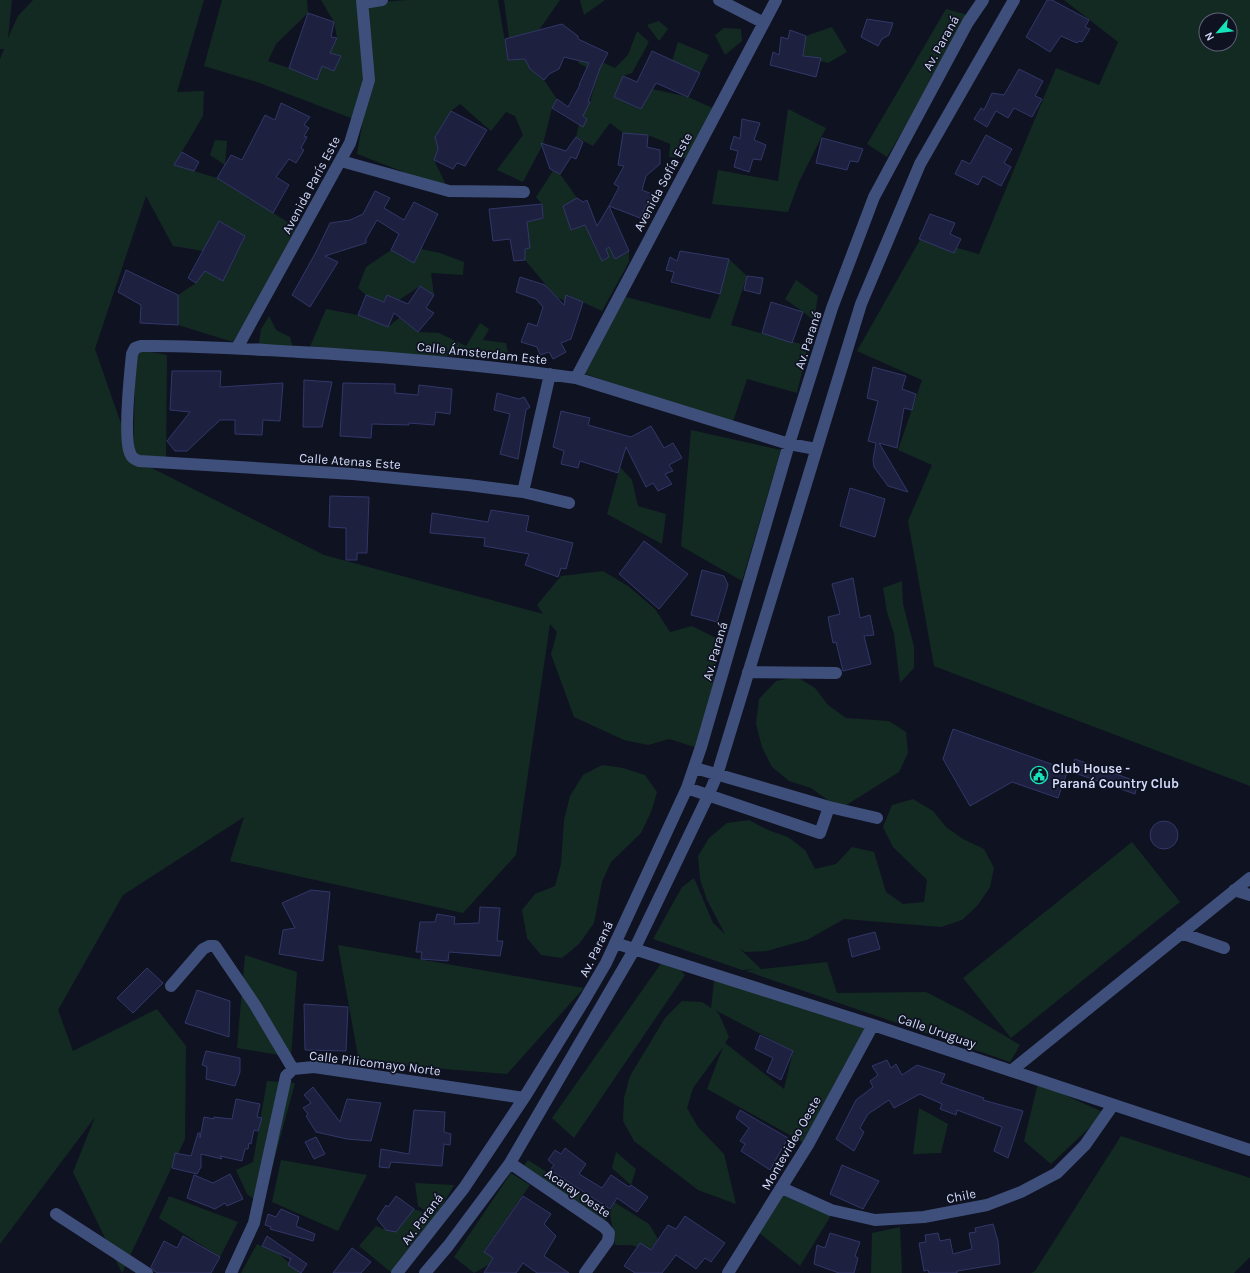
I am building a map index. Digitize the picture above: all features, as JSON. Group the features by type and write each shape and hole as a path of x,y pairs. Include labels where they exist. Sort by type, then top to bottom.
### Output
{"street":[{"path":"362,1 382,0"},
{"path":"719,0 764,23"},
{"name":"Avenida Sofía Este","path":"576,378 776,0"},
{"name":"Av. Paraná","path":"397,1273 464,1188 524,1098 585,999 606,963 687,788 695,768 789,444 832,308 874,197 968,22 984,0"},
{"path":"425,1273 448,1246 510,1164 634,950 708,796 717,774 860,304 920,164 1014,0"},
{"name":"Avenida París Este","path":"237,348 350,143 370,80 362,1"},
{"path":"341,161 449,192 524,192"},
{"name":"Calle Ámsterdam Este","path":"130,453 126,435 132,354 136,348 141,346 237,348 367,356 496,367 550,374 576,378 789,444 816,449"},
{"path":"523,492 550,374"},
{"name":"Calle Atenas Este","path":"130,453 133,458 138,461 353,474 523,492 569,503"},
{"path":"748,672 836,673"},
{"path":"695,768 829,807 877,818"},
{"path":"687,788 820,833 829,807"},
{"path":"1010,1071 1250,878"},
{"path":"1234,890 1250,895"},
{"path":"1181,933 1224,948"},
{"name":"Calle Uruguay","path":"615,943 873,1024 1250,1150"},
{"path":"172,986 203,949 209,946 215,946 255,1005 293,1069"},
{"name":"Montevideo Oeste","path":"728,1273 809,1143 873,1024"},
{"name":"Calle Pilicomayo Norte","path":"231,1273 254,1223 286,1076 293,1069 314,1067 524,1098"},
{"name":"Chile","path":"782,1188 831,1210 875,1220 924,1217 987,1205 1021,1192 1058,1173 1085,1145 1112,1105"},
{"name":"Acaray Oeste","path":"510,1164 604,1227 609,1232 608,1241 585,1273"},
{"path":"56,1214 147,1273"}],"green space":[{"path":"0,0 12,0 8,38 18,16 33,0 204,0 177,92 204,91 203,116 174,165 217,178 299,229 290,252 233,342 178,325 178,295 196,283 205,271 223,281 245,236 219,221 203,251 173,246 146,196 95,349 133,458 136,349 167,355 166,463 134,459 324,555 543,614 537,605 561,576 603,571 628,586 655,609 670,632 692,626 718,639 713,695 698,748 669,739 648,745 624,740 574,717 551,654 557,632 550,624 516,855 463,913 230,861 244,817 123,895 58,1010 73,1051 157,1009 186,1046 185,1139 122,1273 73,1172 95,1117 0,1244 0,59 4,49 0,49"},
{"path":"222,0 307,0 308,13 276,44 268,61 317,80 322,66 334,71 341,56 330,53 337,38 334,22 321,0 357,0 369,80 356,120 257,82 204,66"},
{"path":"408,0 498,0 508,60 525,59 530,69 544,80 557,99 552,108 543,144 523,182 497,170 523,135 515,116 506,112 491,131 460,104 451,111 435,137 438,149 434,160 448,189 357,154 370,80 363,3"},
{"path":"504,0 560,0 539,30 509,38"},
{"path":"580,0 605,0 584,15"},
{"path":"1064,0 1250,0 1250,786 934,666 908,521 932,465 898,450 922,380 857,351 921,238 979,254 1056,68 1099,85 1118,42"},
{"path":"946,9 972,16 887,157 867,144"},
{"path":"659,21 668,29 659,41 647,25"},
{"path":"832,27 847,52 828,63 803,56 806,36"},
{"path":"724,28 741,29 742,41 725,55 715,35"},
{"path":"637,31 649,42 632,73 623,76 614,97 640,109 652,89 688,97 717,110 691,159 669,157 670,144 648,135 623,133 610,123 593,146 576,137 579,124 590,102 598,73 578,63 582,53 615,68 628,55"},
{"path":"678,42 709,55 700,73 672,61"},
{"path":"788,109 826,128 799,182 788,212 712,204 718,170 778,181"},
{"path":"215,140 227,141 225,165 210,155"},
{"path":"553,171 560,174 577,198 563,206 571,230 585,225 598,253 609,247 615,258 629,251 629,262 602,311 567,295 565,301 556,297 525,260 525,249 530,248 527,222 543,218 542,204 536,197"},
{"path":"421,249 440,253 464,262 463,275 431,273 434,295 420,286 399,300 387,295 384,302 366,295 358,288 366,267 391,250 414,263"},
{"path":"729,259 747,276 731,325 808,346 797,393 747,379 732,425 580,372 626,297 710,319 720,294"},
{"path":"796,280 818,296 814,320 785,299"},
{"path":"326,309 358,315 388,327 399,318 418,332 439,333 466,346 480,323 489,329 483,340 506,343 509,357 433,356 309,349"},
{"path":"269,316 276,330 290,337 294,351 258,349 261,329"},
{"path":"691,430 781,450 742,581 681,546"},
{"path":"620,467 632,480 638,506 666,514 662,544 607,514"},
{"path":"902,581 903,604 914,647 914,668 900,683 894,634 887,612 883,588"},
{"path":"797,677 815,688 828,705 846,718 889,721 906,732 908,753 899,772 840,809 811,788 789,781 772,767 762,747 756,724 759,699 776,681"},
{"path":"602,765 623,768 645,775 657,792 651,812 641,833 611,862 602,882 594,923 579,944 562,958 541,955 527,938 522,910 535,894 555,886 561,864 564,820 570,796 583,775"},
{"path":"913,799 933,811 946,827 963,839 984,849 994,868 990,887 978,905 962,920 941,927 844,919 807,940 767,951 745,952 739,948 761,969 827,962 837,993 926,992 963,1011 1020,1045 1010,1062 746,971 755,969 742,970 653,939 682,887 694,878 713,923 725,934 707,900 700,879 698,856 709,838 727,823 749,820 768,830 788,837 805,850 815,869 836,864 852,847 874,852 886,892 903,904 924,902 927,880 893,847 883,827 892,805"},
{"path":"1132,842 1180,902 1011,1038 963,978"},
{"path":"338,945 584,988 507,1074 359,1062"},
{"path":"245,955 297,972 291,1057 237,1048"},
{"path":"667,955 685,975 574,1138 552,1118"},
{"path":"715,973 870,1025 806,1144 707,1089 723,1047 693,1088 687,1108 698,1127 724,1154 736,1204 698,1190 634,1141 623,1121 624,1098 630,1076 665,1018 682,1001 702,1002 711,1008","holes":["715,1010 793,1051 784,1089 725,1043 729,1037 719,1014"]},
{"path":"267,1081 295,1083 262,1205 247,1194 236,1170 253,1162"},
{"path":"1038,1083 1105,1113 1051,1164 1024,1141"},
{"path":"919,1108 948,1124 941,1153 913,1154"},
{"path":"1121,1136 1250,1178 1250,1257 1234,1273 1031,1273 1035,1271"},
{"path":"616,1152 636,1169 631,1185 612,1168"},
{"path":"281,1160 367,1175 338,1231 272,1202"},
{"path":"528,1160 610,1212 614,1202 649,1224 658,1239 650,1250 630,1245 615,1245 610,1213 604,1222 522,1168"},
{"path":"511,1173 530,1185 484,1251 493,1258 488,1265 474,1273 454,1257"},
{"path":"415,1183 454,1185 436,1217 392,1273 359,1246 376,1226 386,1230 414,1209 434,1216 418,1206"},
{"path":"782,1191 832,1214 800,1266 757,1231"},
{"path":"169,1196 238,1222 220,1257 159,1218"},
{"path":"900,1227 902,1273 871,1273 872,1233"},
{"path":"257,1244 278,1253 300,1273 241,1273"}],"building":[{"path":"1047,0 1052,0 1089,20 1085,27 1090,29 1082,42 1079,41 1077,43 1061,36 1050,52 1026,37"},
{"path":"308,13 334,22 331,37 337,38 330,53 341,56 334,71 322,66 317,80 289,68"},
{"path":"867,19 893,23 889,35 882,39 878,46 861,37"},
{"path":"562,24 578,36 578,39 608,53 600,68 588,102 590,102 583,116 587,119 583,127 552,108 557,99 568,107 580,85 589,63 564,57 559,69 549,74 544,80 530,69 525,59 508,60 505,39"},
{"path":"790,30 806,36 803,56 821,58 816,77 770,65 773,52 779,55 781,37 788,39"},
{"path":"652,51 700,73 688,97 656,83 641,109 614,97 623,76 637,82"},
{"path":"1019,69 1043,81 1035,96 1042,99 1032,117 1014,108 1008,118 996,111 987,127 974,119 981,108 984,110 992,93 1004,95"},
{"path":"281,103 310,117 304,125 309,128 304,136 307,137 301,148 304,150 296,163 289,159 276,177 289,185 273,213 217,178 231,155 242,160 265,115 275,120"},
{"path":"451,111 487,130 465,166 457,163 453,169 434,160 438,149 435,137"},
{"path":"742,119 760,123 754,140 766,145 761,160 753,159 749,172 734,167 738,151 730,149 734,136 740,139"},
{"path":"623,133 648,135 647,147 660,150 660,164 646,176 642,190 657,196 653,206 647,204 640,218 609,206 619,187 614,184 624,166 618,165"},
{"path":"986,135 1012,149 1004,163 1011,167 1001,186 983,176 978,185 955,174 962,160 970,164"},
{"path":"576,137 583,142 576,159 571,157 560,174 550,169 541,143 566,151"},
{"path":"822,138 863,149 858,162 850,161 847,170 816,163"},
{"path":"182,152 199,162 194,171 174,165"},
{"path":"375,191 390,198 384,208 404,220 414,202 438,214 414,263 391,250 399,234 377,220 366,239 366,243 325,256 338,262 310,307 292,295 330,223 350,220 363,214"},
{"path":"577,198 583,202 587,200 597,226 609,206 629,251 615,259 609,247 606,249 609,257 602,261 585,225 571,230 563,206"},
{"path":"542,204 543,218 527,222 530,248 525,249 525,260 514,261 510,239 493,241 489,209"},
{"path":"930,214 955,223 950,234 961,239 954,253 919,239"},
{"path":"219,221 245,236 223,281 205,271 196,283 188,278"},
{"path":"680,251 729,259 720,294 671,282 674,272 666,270 670,257 677,261"},
{"path":"126,270 178,295 178,325 140,323 141,305 118,292"},
{"path":"747,276 763,278 760,294 744,290"},
{"path":"520,277 545,285 564,305 566,295 583,302 571,339 561,343 566,352 553,359 549,352 540,355 537,347 521,342 528,323 537,326 543,307 536,299 516,292"},
{"path":"420,286 434,295 426,308 434,313 418,332 394,313 388,327 358,315 366,295 384,302 387,295 408,304"},
{"path":"771,302 803,312 792,343 762,333"},
{"path":"873,367 906,376 902,389 916,394 912,410 904,408 897,448 879,443 908,492 888,486 874,467 873,460 876,443 868,441 878,401 867,398"},
{"path":"172,371 221,371 220,387 283,383 280,421 263,420 262,435 235,434 235,420 220,420 187,451 175,451 167,441 190,412 170,410"},
{"path":"304,380 332,382 322,427 303,427"},
{"path":"343,383 395,384 395,393 418,395 419,385 452,389 450,414 436,412 434,425 409,423 409,425 372,424 371,438 340,436"},
{"path":"497,393 519,399 524,397 530,407 526,410 518,459 500,454 510,414 494,410"},
{"path":"561,411 590,418 588,425 631,437 651,426 664,448 673,443 682,458 669,465 673,471 665,474 672,484 658,491 653,483 646,487 626,447 618,473 580,461 578,468 561,464 564,451 553,447"},
{"path":"850,488 885,499 875,537 840,526"},
{"path":"330,496 369,497 367,553 357,553 357,560 346,560 346,528 329,527"},
{"path":"491,510 529,516 526,531 573,543 566,569 561,568 558,577 525,565 529,554 484,546 485,538 430,533 432,513 488,522"},
{"path":"644,541 688,574 659,609 619,574"},
{"path":"702,570 724,576 728,585 717,622 691,615"},
{"path":"853,578 860,618 870,615 874,635 864,636 871,664 843,671 836,642 833,643 828,617 840,614 832,584"},
{"path":"953,729 1068,770 1058,798 1012,782 970,806 943,759"},
{"path":"1075,759 1138,782 1135,794 1069,771"},
{"path":"1164,821 1174,825 1178,835 1174,845 1164,849 1154,845 1150,835 1154,825"},
{"path":"311,890 330,892 323,961 279,954 283,930 295,928 282,903"},
{"path":"480,907 500,908 497,941 503,941 500,956 449,952 448,961 421,959 422,952 416,952 420,922 435,922 437,914 455,917 454,924 479,923"},
{"path":"875,932 880,949 852,957 848,939"},
{"path":"147,968 163,983 133,1013 117,998"},
{"path":"197,990 230,1001 229,1037 185,1023"},
{"path":"304,1004 348,1007 346,1051 305,1050"},
{"path":"760,1035 793,1051 781,1080 767,1072 773,1058 755,1049"},
{"path":"206,1051 240,1058 240,1072 235,1086 206,1079 207,1067 202,1065"},
{"path":"887,1060 891,1068 896,1064 902,1075 917,1065 945,1074 941,1083 984,1098 983,1100 1023,1111 1008,1158 994,1151 1002,1127 957,1110 956,1115 940,1109 942,1104 920,1094 894,1108 889,1100 868,1114 860,1128 864,1132 854,1151 836,1139 856,1100 873,1087 870,1081 878,1075 872,1066"},
{"path":"313,1087 340,1122 347,1099 381,1103 371,1141 347,1139 316,1132 306,1116 308,1114 303,1108 311,1103 304,1095"},
{"path":"236,1099 260,1104 257,1117 262,1118 258,1131 254,1130 251,1144 249,1143 248,1149 245,1149 242,1161 220,1156 222,1159 201,1154 201,1167 197,1174 172,1168 175,1153 191,1156 198,1133 200,1133 200,1138 204,1117 214,1119 214,1117 232,1119"},
{"path":"414,1110 445,1112 444,1132 451,1134 450,1145 444,1144 442,1166 391,1162 389,1168 379,1167 381,1149 409,1154"},
{"path":"740,1110 788,1138 770,1170 741,1151 745,1144 740,1141 749,1128 736,1118"},
{"path":"316,1137 325,1154 314,1159 305,1142"},
{"path":"565,1148 586,1164 579,1174 602,1188 611,1175 629,1187 631,1185 648,1197 637,1212 617,1198 610,1209 550,1170 554,1165 548,1160 555,1150 561,1154"},
{"path":"842,1165 879,1181 863,1209 830,1194"},
{"path":"230,1174 243,1199 227,1206 225,1203 215,1209 187,1198 194,1175 213,1183"},
{"path":"396,1196 414,1209 396,1232 386,1230 377,1219 386,1205 388,1207"},
{"path":"523,1196 551,1214 544,1224 556,1236 544,1256 569,1273 537,1273 523,1263 516,1273 484,1273 493,1258 484,1252"},
{"path":"281,1209 299,1217 296,1226 315,1234 313,1241 270,1229 271,1227 265,1225 268,1214 276,1217"},
{"path":"685,1216 725,1243 711,1262 705,1258 696,1269 676,1255 662,1273 635,1273 624,1266 640,1243 651,1250 668,1225 676,1229"},
{"path":"993,1224 998,1241 1000,1264 957,1271 957,1273 929,1273 928,1270 924,1271 919,1243 926,1242 925,1235 938,1233 940,1241 950,1239 953,1254 972,1249 969,1233 976,1232 975,1228"},
{"path":"830,1233 860,1242 855,1256 858,1258 854,1273 839,1273 814,1264 817,1245 825,1248"},
{"path":"183,1236 220,1257 211,1273 158,1273 154,1271 151,1267 164,1241 177,1248"},
{"path":"267,1236 307,1264 301,1273 288,1265 291,1259 262,1246"},
{"path":"352,1248 371,1262 361,1273 333,1273"}],"place":[{"name":"Club House - Paraná Country Club","path":"1039,775"}]}
